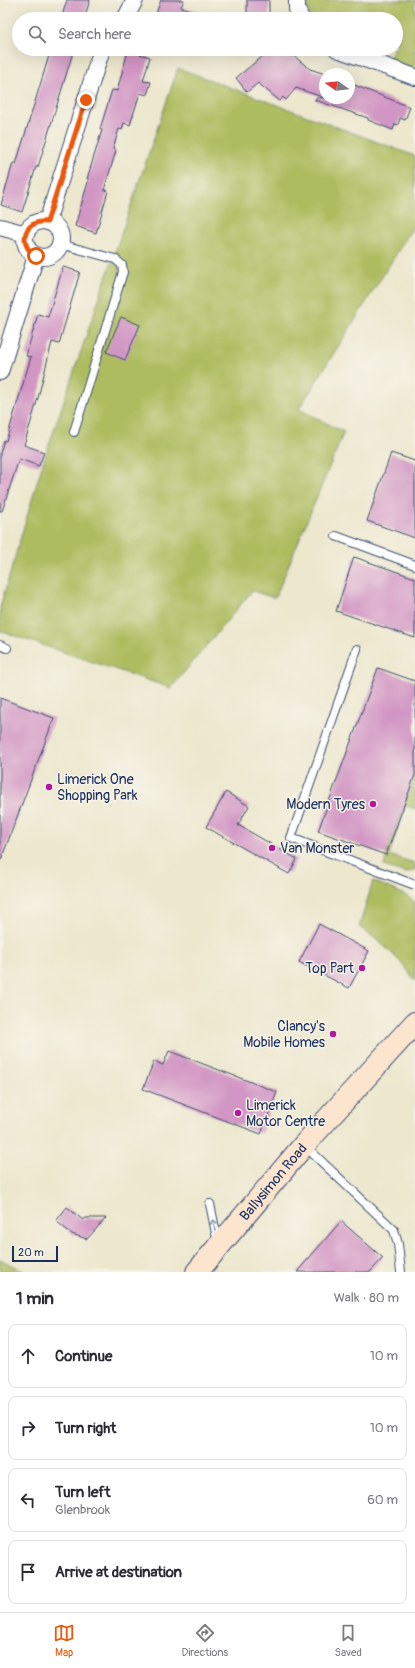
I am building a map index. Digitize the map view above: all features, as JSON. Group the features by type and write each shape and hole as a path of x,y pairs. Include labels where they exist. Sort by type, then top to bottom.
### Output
{"main road":[{"name":"Ballysimon Road","path":"197,1272 304,1145 415,1023"}],"street":[{"path":"129,12 135,0"},
{"path":"297,0 298,12"},
{"path":"47,222 100,56"},
{"path":"357,56 415,76"},
{"path":"36,222 47,222 57,228 61,238 60,244 54,254 49,256 36,256 29,251 26,246 26,234 28,229 36,222"},
{"path":"0,227 26,234"},
{"path":"0,372 36,256"}],"lane":[{"path":"60,244 115,259 122,265 123,272 74,432"},
{"path":"336,536 415,565"},
{"path":"357,649 291,838 415,885"},
{"path":"304,1145 394,1230 398,1244 401,1272"},
{"path":"210,1204 218,1246"}],"green space":[{"path":"306,0 415,0 415,70 389,60 390,56 403,56 403,12 309,12"},
{"path":"178,68 415,156 415,224 299,409 344,432 275,598 252,591 171,688 0,631 0,607 45,456"},
{"path":"415,776 415,809 405,806 389,855 415,863 415,870 406,873 384,866 388,849"},
{"path":"373,881 405,895 415,902 415,981 390,951 359,927"},
{"path":"0,1259 25,1272 0,1272"}],"building":[{"path":"67,0 90,0 86,12 63,12"},
{"path":"161,0 184,0 181,7 196,12 157,12"},
{"path":"247,0 269,0 269,12 247,12"},
{"path":"49,56 72,56 38,167 36,167 22,212 1,205 13,163 16,164"},
{"path":"127,56 150,57 143,81 151,82 147,95 140,93 130,125 124,123 122,130 119,129 113,149 116,151 104,190 108,191 96,233 75,226 102,130 100,129 112,90 117,91"},
{"path":"263,56 294,56 310,69 319,72 319,96 296,88 286,100 283,97 280,101 258,83 247,92 236,78"},
{"path":"355,85 410,107 405,120 400,118 398,125 395,124 393,130 368,120 368,118 327,104 355,104"},
{"path":"63,267 80,272 59,344 52,342 24,445 44,452 39,466 19,459 2,511 0,511 0,453 4,440 6,441 31,357 26,356 38,314 48,317"},
{"path":"121,317 140,325 125,360 106,352"},
{"path":"391,453 415,461 415,538 367,521"},
{"path":"354,557 415,578 415,638 336,611"},
{"path":"378,668 415,681 415,775 386,855 318,831"},
{"path":"0,698 54,718 1,860 0,860"},
{"path":"226,792 249,806 238,825 297,859 289,874 206,827"},
{"path":"319,924 369,951 349,988 299,962"},
{"name":"Limerick Motor Centre","path":"169,1051 277,1092 261,1134 143,1089 154,1061 163,1065"},
{"path":"67,1207 83,1220 86,1218 106,1218 87,1239 72,1234 56,1221"},
{"path":"341,1221 383,1258 370,1272 297,1272"}],"place":[{"name":"Limerick One Shopping Park","path":"49,787"},
{"name":"Modern Tyres","path":"373,804"},
{"name":"Van Monster","path":"272,848"},
{"name":"Top Part","path":"362,968"},
{"name":"Clancy's Mobile Homes","path":"333,1034"},
{"name":"Limerick Motor Centre","path":"238,1113"}],"route":[{"path":"36,256 29,251 26,246 26,234 31,225 36,222 47,222 86,100"}]}
